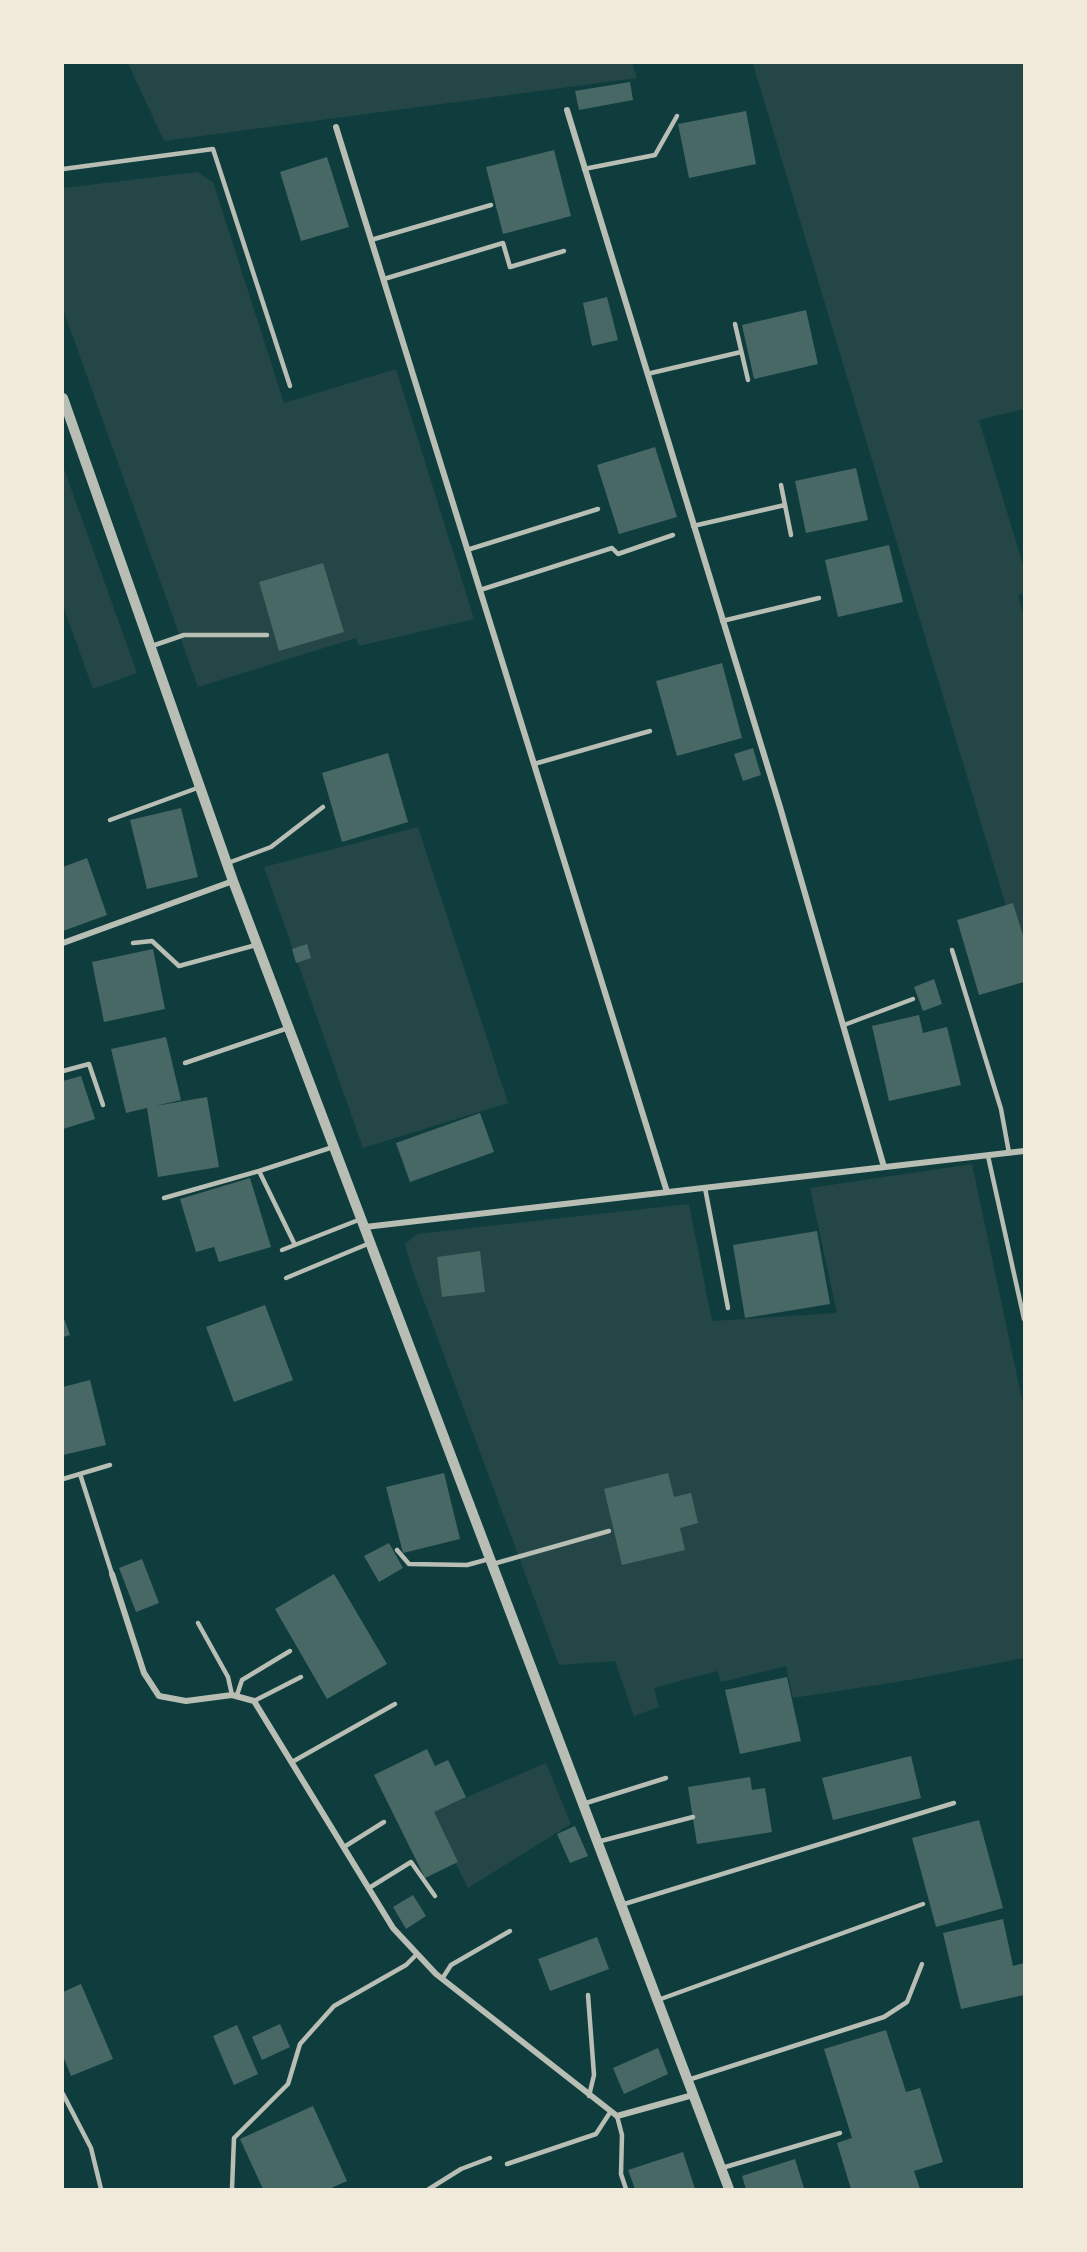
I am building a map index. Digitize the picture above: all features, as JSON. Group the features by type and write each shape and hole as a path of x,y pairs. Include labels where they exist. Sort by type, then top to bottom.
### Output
{"street":[{"path":"567,110 844,1025 884,1167"},
{"path":"336,127 667,1192"},
{"path":"63,398 233,881 729,2189"},
{"path":"63,943 233,881"},
{"path":"363,1223 705,1188 1024,1151"},
{"path":"112,1574 144,1673 159,1696 186,1701 234,1695 254,1701 393,1928 442,1979 617,2116 693,2095"}],"lane":[{"path":"584,169 655,155 677,116"},
{"path":"63,169 213,149 290,386"},
{"path":"371,240 490,205"},
{"path":"384,279 503,243 510,267 564,251"},
{"path":"735,324 748,380"},
{"path":"647,374 741,352"},
{"path":"781,484 791,535"},
{"path":"693,526 785,505"},
{"path":"467,550 598,509"},
{"path":"480,590 612,548 618,554 673,535"},
{"path":"722,621 819,598"},
{"path":"151,647 184,635 267,635"},
{"path":"534,764 650,731"},
{"path":"110,820 200,787"},
{"path":"227,864 271,847 323,807"},
{"path":"133,943 152,941 179,966 258,945"},
{"path":"951,950 1001,1109 1009,1153"},
{"path":"844,1025 913,999"},
{"path":"185,1063 289,1028"},
{"path":"63,1071 89,1064 104,1105"},
{"path":"164,1198 259,1171 334,1146"},
{"path":"988,1156 1024,1319"},
{"path":"259,1171 295,1245"},
{"path":"705,1188 728,1308"},
{"path":"282,1250 363,1223"},
{"path":"286,1278 370,1242"},
{"path":"63,1479 110,1465"},
{"path":"80,1474 112,1574"},
{"path":"397,1550 409,1564 467,1565 609,1531"},
{"path":"198,1623 228,1677 234,1695"},
{"path":"234,1695 242,1680 290,1651"},
{"path":"254,1701 301,1677"},
{"path":"292,1762 394,1704"},
{"path":"583,1804 666,1778"},
{"path":"621,1905 954,1803"},
{"path":"597,1842 693,1817"},
{"path":"344,1847 384,1822"},
{"path":"369,1888 411,1862 435,1896"},
{"path":"657,2001 923,1905"},
{"path":"442,1979 451,1965 510,1931"},
{"path":"232,2189 234,2138 288,2084 300,2044 334,2006 406,1965 417,1954"},
{"path":"687,2080 884,2017 907,2002 922,1964"},
{"path":"588,1995 594,2075 589,2096"},
{"path":"63,2094 91,2148 101,2189"},
{"path":"507,2164 596,2134 611,2111"},
{"path":"617,2116 622,2135 621,2174 626,2189"},
{"path":"721,2169 840,2133"},
{"path":"429,2189 461,2169 490,2158"}],"shaded area":[{"path":"128,63 632,63 637,78 164,141"},
{"path":"1024,63 1024,409 979,420 1024,568 1024,593 1018,595 1024,616 1024,966 753,64"},
{"path":"197,172 213,182 284,403 396,369 474,619 359,646 356,638 198,687 63,309 63,188"},
{"path":"63,466 137,673 93,689 63,606"},
{"path":"418,827 508,1103 363,1148 264,867"},
{"path":"972,1164 1024,1409 1024,1658 909,1680 793,1698 786,1666 721,1682 717,1671 654,1688 659,1707 634,1716 615,1661 559,1665 412,1269 405,1244 417,1234 689,1204 712,1321 837,1313 810,1188"},
{"path":"546,1763 571,1824 468,1888 430,1813"}],"building":[{"path":"630,82 633,100 579,110 575,91"},
{"path":"746,111 756,164 689,178 678,124"},
{"path":"554,150 571,216 503,234 486,167"},
{"path":"327,157 349,227 301,241 280,172"},
{"path":"607,297 618,340 592,346 583,303"},
{"path":"806,310 818,364 754,379 742,325"},
{"path":"655,447 677,517 619,534 597,465"},
{"path":"856,468 868,520 806,533 795,481"},
{"path":"889,545 903,602 838,617 825,560"},
{"path":"323,563 344,632 279,651 259,582"},
{"path":"722,663 742,738 677,756 656,681"},
{"path":"753,748 761,775 743,781 734,754"},
{"path":"388,753 408,822 342,842 322,773"},
{"path":"181,808 198,877 147,889 130,820"},
{"path":"87,858 107,915 63,931 63,867"},
{"path":"1013,903 1024,939 1024,982 979,995 957,920"},
{"path":"307,944 311,958 296,963 292,949"},
{"path":"153,949 165,1009 104,1022 92,962"},
{"path":"934,979 942,1004 923,1011 914,987"},
{"path":"919,1015 923,1033 947,1027 961,1085 889,1101 872,1026"},
{"path":"166,1037 181,1100 155,1106 207,1097 219,1167 158,1177 147,1108 126,1113 111,1049"},
{"path":"81,1076 95,1119 63,1129 63,1081"},
{"path":"480,1113 494,1152 410,1182 396,1143"},
{"path":"250,1178 271,1247 219,1262 214,1247 196,1252 180,1199"},
{"path":"817,1231 830,1304 745,1318 733,1245"},
{"path":"480,1251 485,1292 442,1297 437,1257"},
{"path":"265,1305 293,1380 234,1402 206,1327"},
{"path":"63,1316 70,1335 63,1337"},
{"path":"90,1380 106,1445 63,1455 63,1387"},
{"path":"444,1473 460,1539 403,1553 386,1487"},
{"path":"668,1473 674,1497 691,1493 698,1523 680,1528 685,1550 622,1565 604,1489"},
{"path":"389,1543 403,1568 379,1582 364,1556"},
{"path":"142,1559 159,1603 136,1612 119,1568"},
{"path":"334,1574 387,1664 327,1699 275,1609"},
{"path":"787,1677 801,1741 740,1754 725,1690"},
{"path":"427,1749 435,1766 448,1760 466,1797 434,1812 458,1862 425,1878 374,1775"},
{"path":"911,1756 921,1798 833,1820 822,1778"},
{"path":"750,1777 752,1790 765,1788 772,1832 697,1844 688,1787"},
{"path":"979,1820 1003,1908 936,1927 912,1838"},
{"path":"575,1826 588,1856 570,1863 557,1834"},
{"path":"413,1895 426,1916 406,1929 393,1907"},
{"path":"1003,1919 1013,1966 1024,1963 1024,1995 961,2009 943,1933"},
{"path":"597,1937 609,1969 550,1991 538,1959"},
{"path":"81,1984 113,2059 71,2076 63,2056 63,1992"},
{"path":"280,2024 290,2047 262,2060 252,2037"},
{"path":"237,2025 258,2074 234,2085 213,2036"},
{"path":"886,2030 906,2092 920,2088 943,2162 914,2171 920,2189 851,2189 837,2143 852,2138 824,2049"},
{"path":"658,2048 668,2074 624,2094 613,2068"},
{"path":"313,2106 347,2181 329,2189 263,2189 240,2139"},
{"path":"683,2152 695,2189 635,2189 628,2170"},
{"path":"795,2159 804,2188 746,2189 742,2176"}]}
